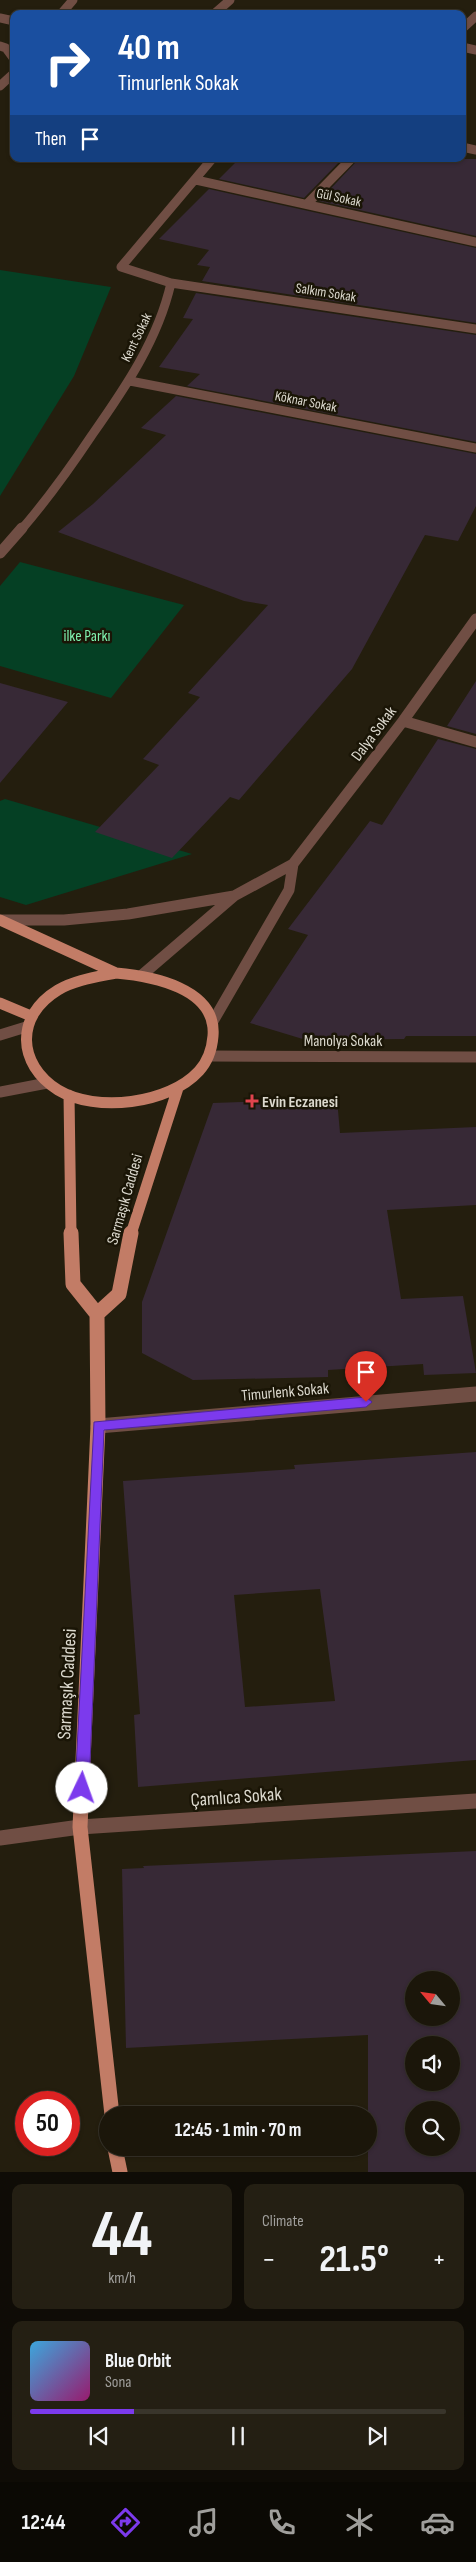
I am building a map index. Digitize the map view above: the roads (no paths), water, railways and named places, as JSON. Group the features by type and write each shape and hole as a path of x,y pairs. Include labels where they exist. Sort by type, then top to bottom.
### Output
{"main road":[{"path":"0,920 116,973"},
{"path":"116,973 142,975 166,981 188,992 204,1006 212,1023 214,1040 210,1056 197,1073 178,1088 153,1098 125,1103 96,1102 69,1095 47,1083 32,1066 24,1047 28,1022 37,1007 57,990 84,978 116,973"},
{"path":"0,1003 28,1022"},
{"name":"Sarmaşık Caddesi","path":"111,2106 80,1827 98,1426 97,1314 119,1294 132,1230 178,1088"},
{"path":"69,1095 69,1172 73,1284 97,1314"},
{"path":"117,2156 120,2172"}],"street":[{"path":"64,10 73,0"},
{"path":"219,10 230,0"},
{"path":"466,25 476,16"},
{"path":"0,46 6,48 10,54"},
{"path":"0,86 10,77"},
{"path":"171,283 121,267 210,162"},
{"path":"307,204 348,162"},
{"name":"Gül Sokak","path":"196,180 476,242"},
{"name":"Salkım Sokak","path":"171,283 476,329"},
{"name":"Kent Sokak","path":"0,553 48,499 130,381 165,310 171,283"},
{"name":"Köknar Sokak","path":"130,381 476,448"},
{"name":"Dalya Sokak","path":"142,975 234,896 293,864 403,721 476,619"},
{"path":"403,721 476,742"},
{"name":"Dalya Sokak","path":"212,1023 288,890 293,864"},
{"path":"0,920 64,920 128,914 234,896"},
{"path":"0,1035 28,1022"},
{"name":"Manolya Sokak","path":"210,1056 476,1057"},
{"path":"0,1092 47,1083"},
{"name":"Timurlenk Sokak","path":"98,1426 476,1394"},
{"name":"Çamlıca Sokak","path":"0,1838 80,1827 476,1801"}],"place":[{"name":"Evin Eczanesi","path":"252,1101"}],"park label":[{"name":"ilke Parkı","path":"87,635"}]}
